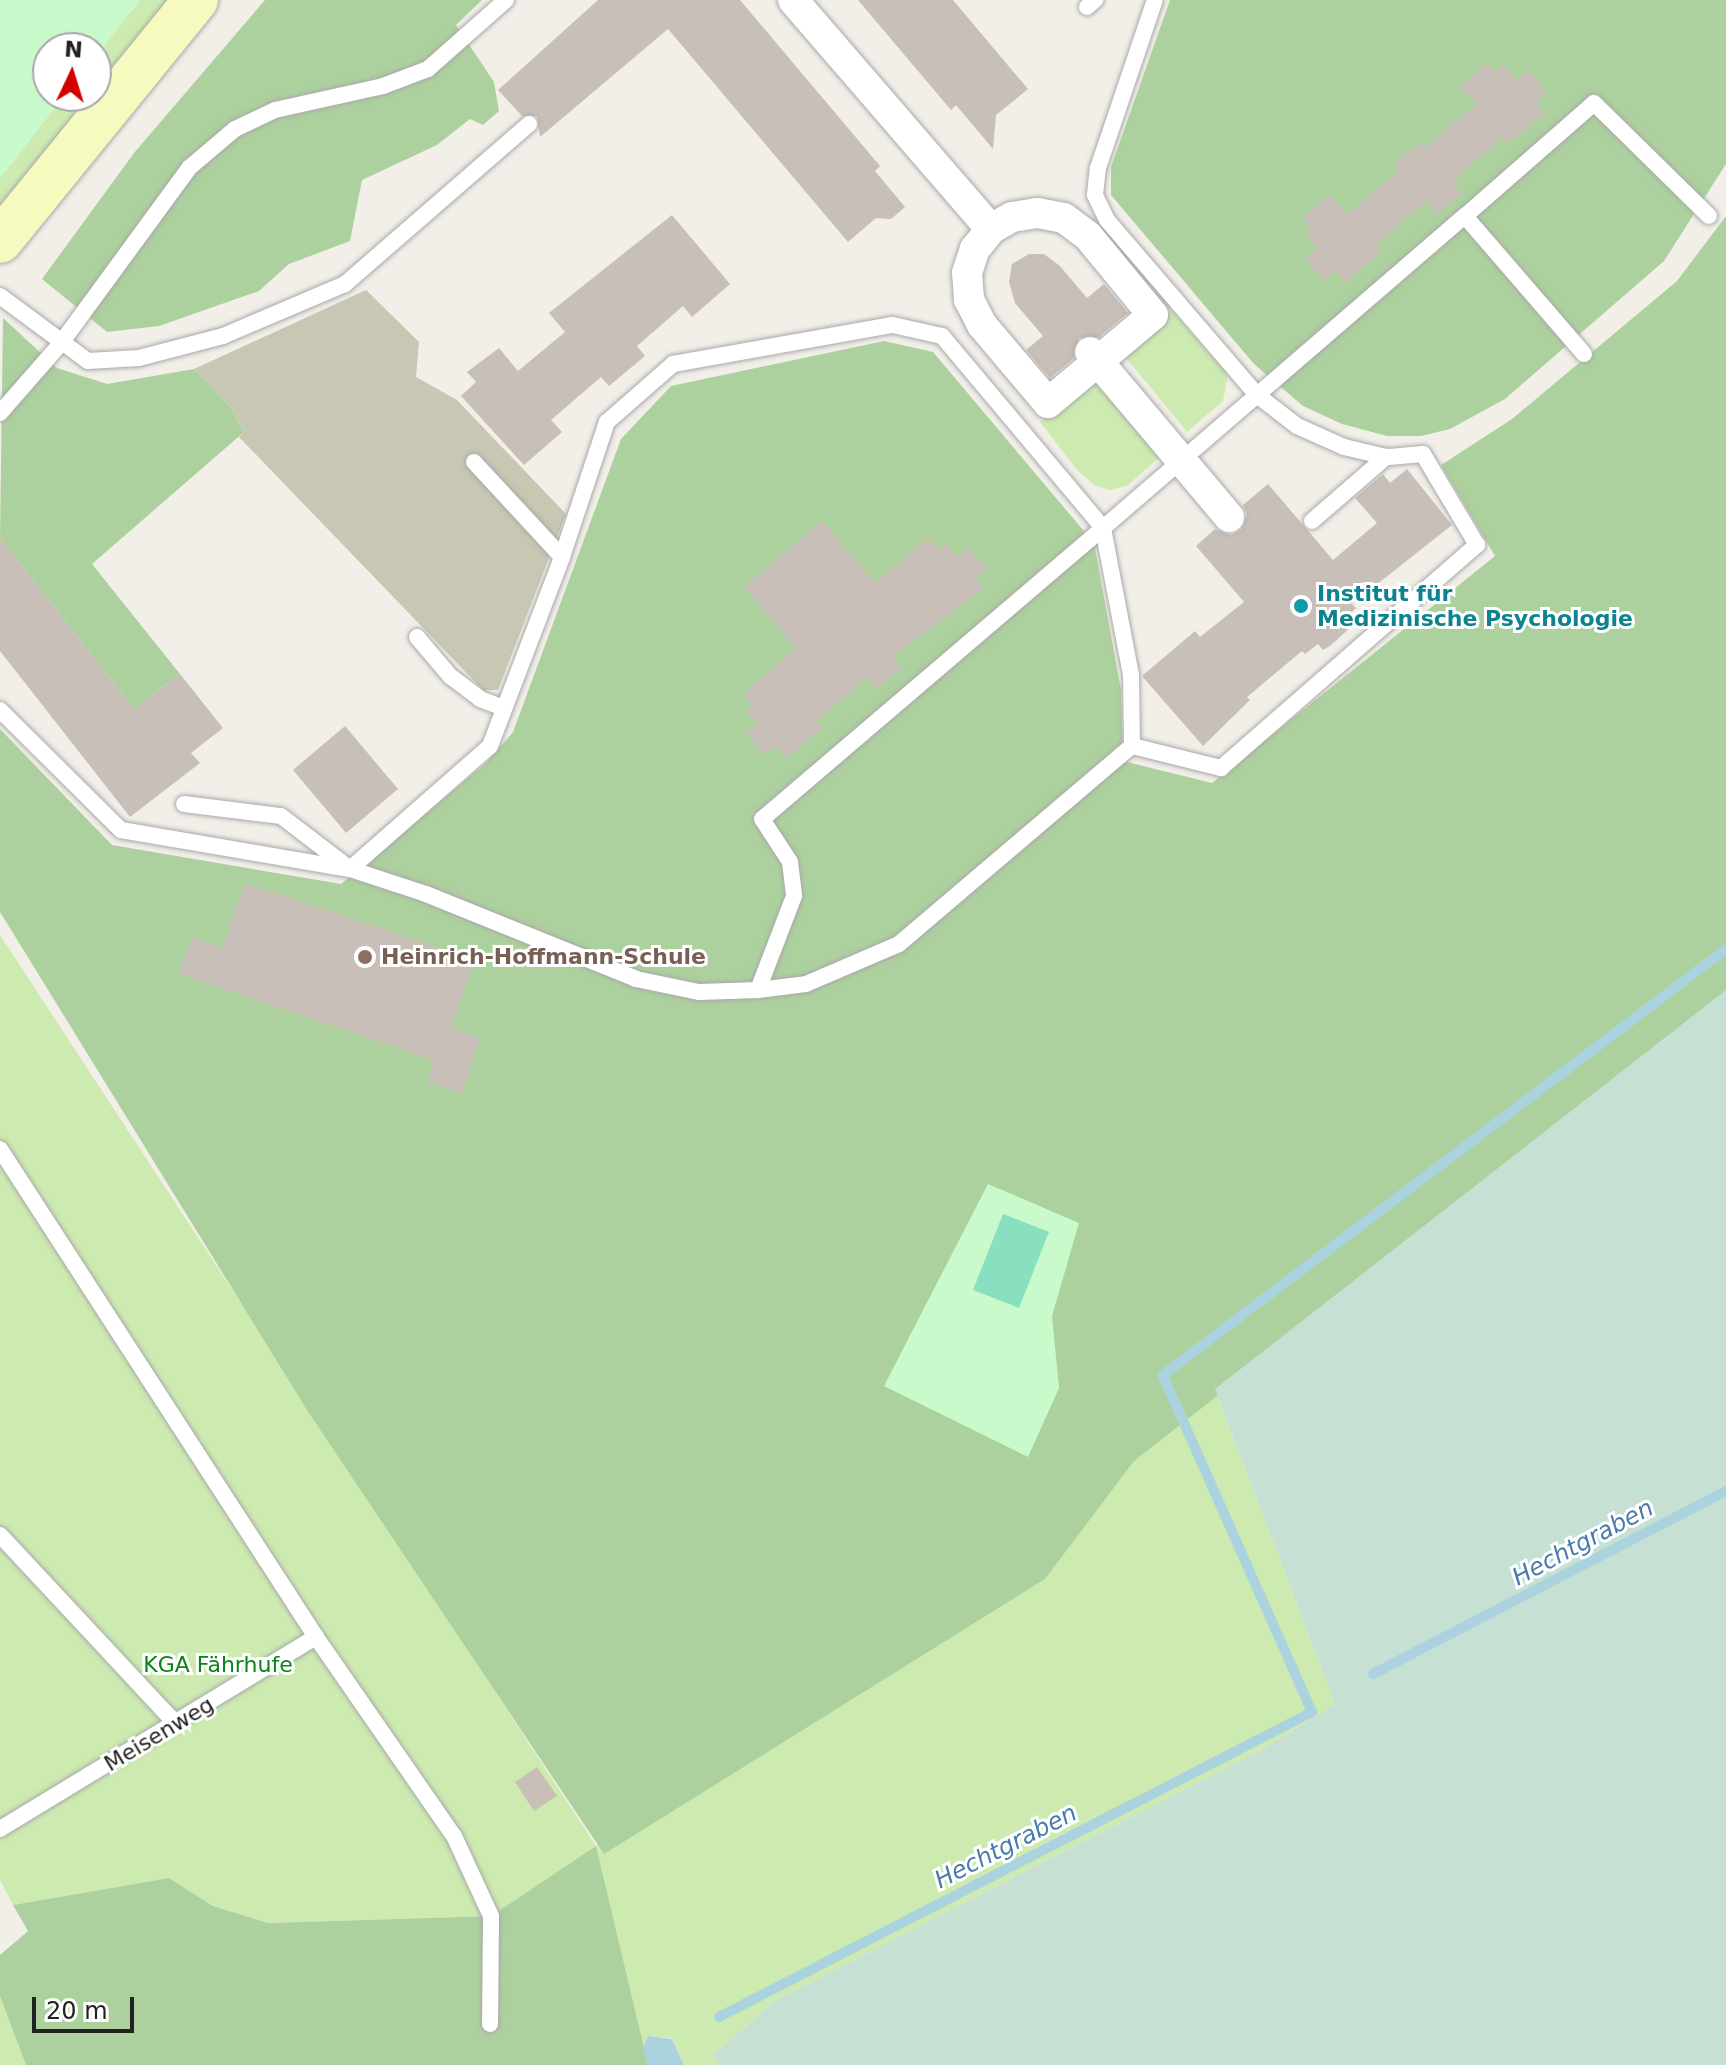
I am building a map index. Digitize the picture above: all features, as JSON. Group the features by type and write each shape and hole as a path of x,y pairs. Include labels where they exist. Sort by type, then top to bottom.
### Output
{"street":[{"path":"0,241 196,0"},
{"path":"793,0 991,229"},
{"path":"1038,213 1064,218 1088,236 1153,315 1094,358 1048,403 982,325 969,300 967,273 975,249 991,229 1012,217 1038,213"},
{"path":"1094,358 1229,517"}],"lane":[{"path":"0,413 61,343 189,168 235,129 275,110 383,86 428,69 506,0"},
{"path":"1132,746 1221,768 1477,545 1423,454 1386,457 1344,447 1297,426 1257,395 1107,220 1095,195 1098,168 1155,0"},
{"path":"758,990 794,896 790,862 762,819 1594,103 1709,216"},
{"path":"0,296 88,361 139,358 296,309 345,284 529,124"},
{"path":"1465,216 1584,354"},
{"path":"350,869 490,746 562,557 607,422 673,364 893,325 942,336 1103,528 1131,675 1132,746"},
{"path":"1312,521 1386,457"},
{"path":"474,462 562,557"},
{"path":"417,637 450,676 480,699 504,708"},
{"path":"0,710 121,830 350,869 426,894 636,979 699,992 758,990 806,984 899,944 1132,746"},
{"path":"184,804 281,816 350,869"},
{"path":"2,1158 316,1637 454,1836 491,1916 490,2024"},
{"path":"0,1535 176,1724"},
{"name":"Meisenweg","path":"0,1829 316,1637"}],"shaded area":[{"path":"366,290 419,342 416,377 457,400 566,514 498,690 483,690 239,437 244,432 231,407 194,369"},
{"path":"1726,990 1726,2065 718,2065 714,2054 776,2000 1261,1750 1335,1704 1215,1389"}],"green space":[{"path":"0,0 140,0 112,36 112,32 32,32 32,112 52,112 0,178"},
{"path":"140,0 175,0 112,77 112,36"},
{"path":"265,0 482,0 456,25 494,82 499,111 483,125 470,119 437,145 362,180 350,241 289,264 259,291 159,326 107,332 42,279 134,153"},
{"path":"1170,0 1726,0 1726,164 1664,261 1505,399 1450,429 1421,436 1387,436 1342,424 1303,406 1254,364 1111,195 1111,167"},
{"path":"52,112 83,112 0,212 0,178"},
{"path":"1726,216 1726,998 1134,1461 1045,1579 604,1854 307,1410 0,912 0,729 112,845 341,884 485,764 513,732 621,439 671,386 884,341 933,352 1094,543 1121,690 1123,761 1212,783 1495,556 1441,465 1512,419 1677,281"},
{"path":"1172,311 1228,374 1223,401 1187,432 1122,353"},
{"path":"3,318 57,368 107,384 194,369 231,407 244,432 92,564 180,674 134,709 0,538"},
{"path":"1091,378 1160,457 1127,486 1110,490 1094,485 1077,470 1040,422"},
{"name":"KGA Fährhufe","path":"0,935 596,1846 613,1839 1215,1389 1335,1704 1261,1750 776,2000 714,2054 718,2065 684,2065 672,2038 648,2036 643,2047 596,1847 491,1916 268,1923 213,1906 169,1878 13,1905 0,1880"},
{"path":"988,1184 1079,1223 1052,1316 1059,1388 1028,1457 884,1386"},
{"path":"1003,1214 1049,1232 1019,1308 973,1290"},
{"path":"596,1846 648,2065 26,2065 0,1996 0,1955 28,1931 13,1905 169,1878 213,1906 268,1923 491,1916"},
{"path":"0,1996 26,2065 0,2065"}],"water":[{"path":"648,2036 672,2039 684,2065 648,2065 643,2047"}],"building":[{"path":"598,0 740,0 880,166 875,171 905,207 891,219 876,218 848,242 668,29 540,137 537,116 522,116 498,90"},
{"path":"858,0 953,0 1028,89 996,115 993,149 956,105 951,110"},
{"path":"1488,63 1496,72 1504,65 1517,80 1528,70 1547,92 1536,101 1545,113 1508,144 1503,137 1452,181 1462,193 1437,214 1426,201 1376,244 1382,251 1345,283 1334,271 1324,281 1305,258 1317,248 1305,234 1312,229 1303,217 1330,194 1347,214 1399,170 1394,165 1419,143 1424,148 1476,104 1460,86"},
{"path":"672,215 730,284 692,317 683,306 637,346 645,356 609,386 601,377 551,420 562,432 524,465 461,396 476,382 467,372 499,348 518,371 565,332 549,313"},
{"path":"1029,254 1044,254 1060,266 1087,298 1104,284 1128,313 1099,337 1079,338 1074,358 1050,378 1026,350 1043,336 1015,303 1009,282 1012,264"},
{"name":"Institut für Medizinische Psychologie","path":"1407,469 1452,525 1352,604 1356,608 1345,618 1352,626 1330,646 1323,650 1318,644 1305,654 1302,651 1247,697 1250,700 1203,746 1142,676 1195,631 1200,637 1244,602 1196,546 1215,529 1231,535 1241,530 1247,515 1243,505 1268,484 1333,560 1377,523 1355,498 1383,474 1390,483"},
{"path":"822,521 875,583 928,538 938,550 945,543 957,556 968,547 987,569 976,578 984,588 892,657 902,668 877,689 867,678 816,721 822,728 785,759 774,746 764,755 746,734 757,725 746,711 752,705 743,694 796,648 744,587"},
{"path":"0,538 134,709 180,674 223,728 191,753 200,763 130,817 0,651"},
{"path":"345,726 398,789 346,833 293,770"},
{"path":"245,883 443,949 440,960 471,970 451,1028 480,1038 462,1094 427,1082 434,1060 179,974 192,937 223,947"},
{"path":"537,1767 557,1796 534,1811 515,1782"}],"waterway":[{"path":"719,2017 1312,1712 1163,1375 1726,949"},
{"name":"Hechtgraben","path":"1373,1674 1726,1491"}],"place":[{"name":"Institut für Medizinische Psychologie","path":"1301,606"},
{"name":"Heinrich-Hoffmann-Schule","path":"365,957"}]}
